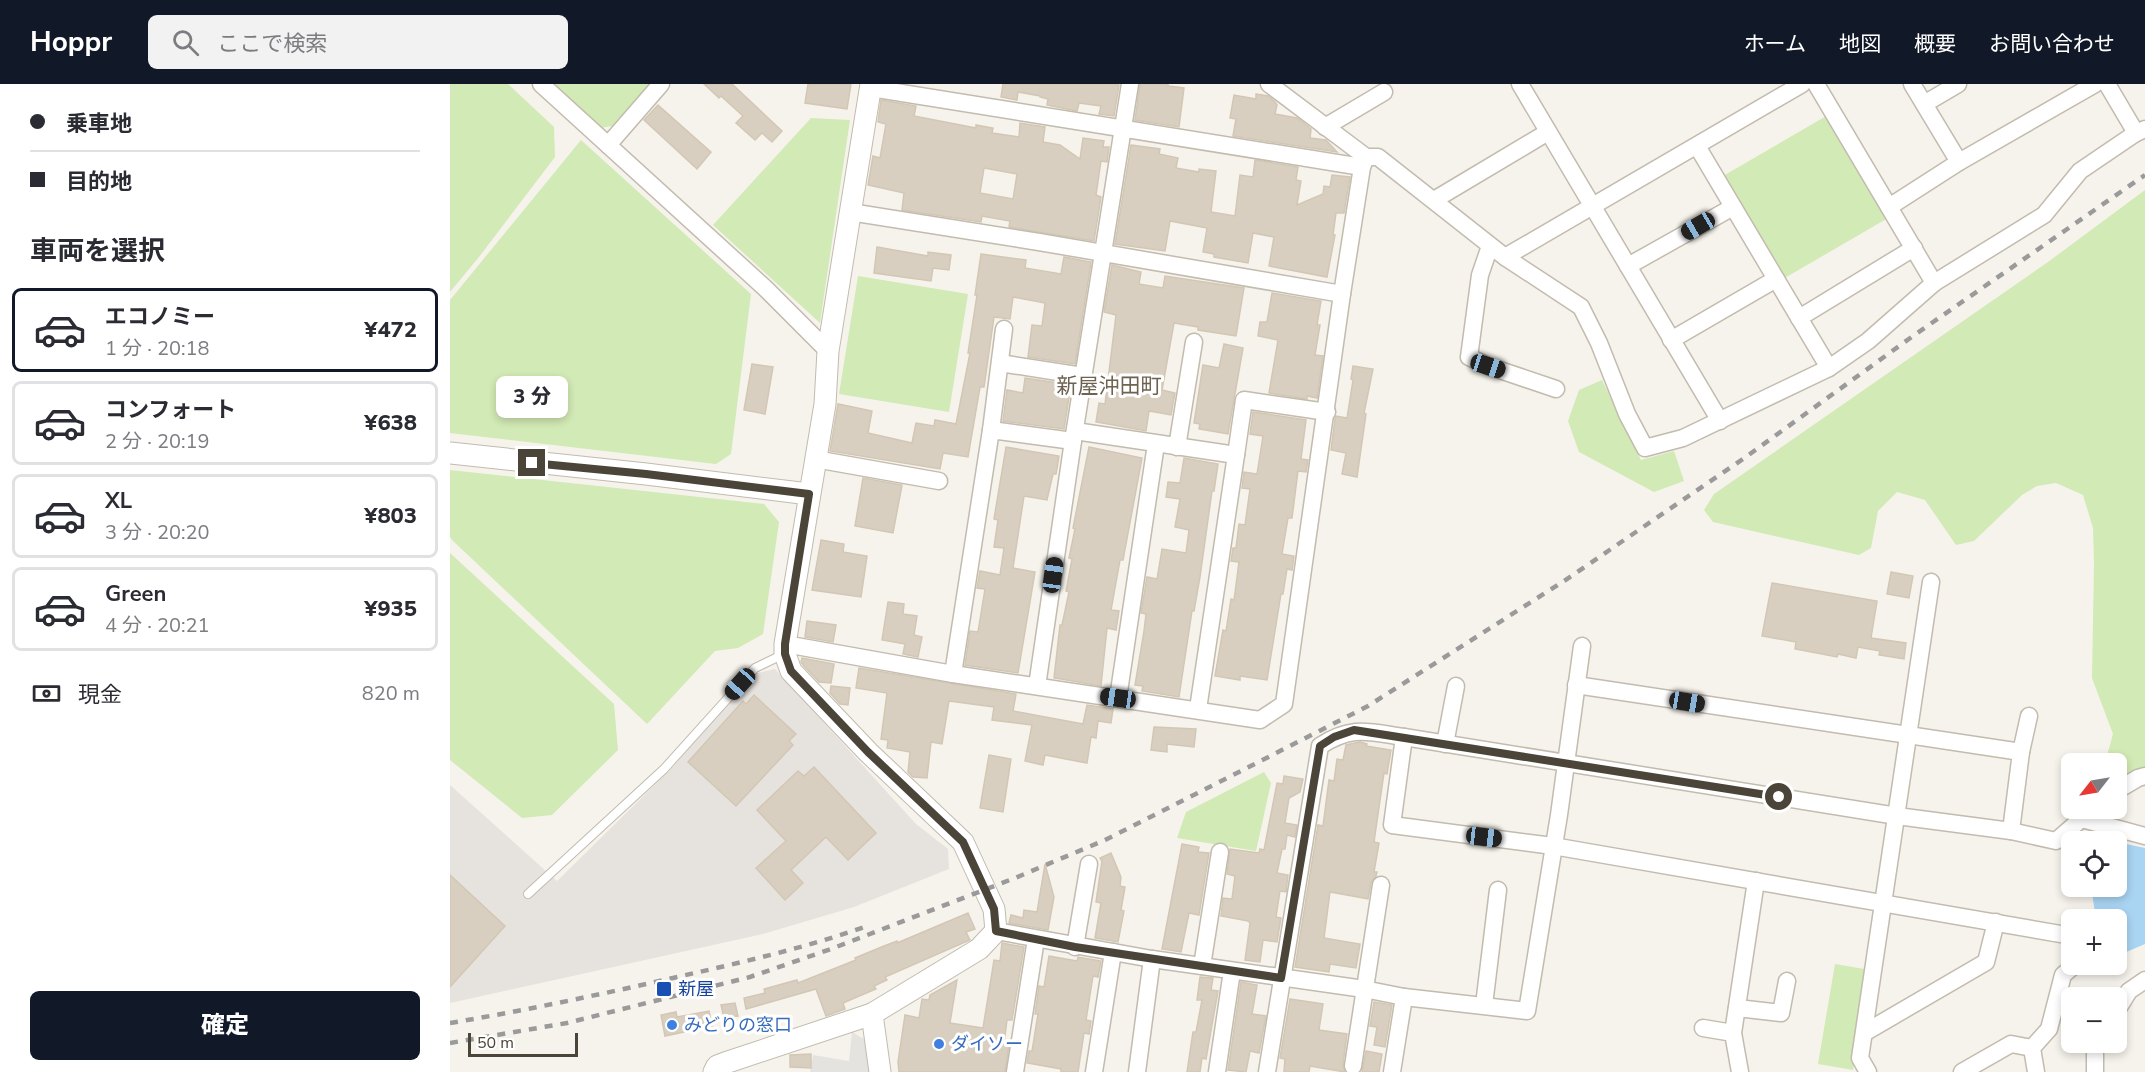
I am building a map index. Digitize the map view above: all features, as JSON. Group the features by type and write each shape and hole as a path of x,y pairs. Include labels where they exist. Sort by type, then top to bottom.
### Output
{"street":[{"path":"541,84 765,288 828,351"},
{"path":"608,146 662,84"},
{"path":"1036,686 1130,84"},
{"path":"1269,84 1325,127 1364,162"},
{"path":"1520,84 1720,421"},
{"path":"1505,257 1802,84"},
{"path":"1816,84 1934,283"},
{"path":"1912,84 1959,162"},
{"path":"1924,104 1958,84"},
{"path":"1889,207 1959,162 2096,84"},
{"path":"714,1072 717,1066 725,1063 872,1014 980,949 996,931 994,909 963,842 860,744 791,671 785,649 825,404 828,351 871,86 1124,129 1364,162 1378,157 1490,246 1581,307 1599,343 1627,414 1645,448 1683,438 1829,368 1868,341 1934,283 2044,215 2080,171 2141,131 2106,84"},
{"path":"1325,127 1384,92"},
{"path":"1434,200 1548,132"},
{"path":"1697,146 1829,368"},
{"path":"785,649 1260,720 1284,704 1342,294 1364,162"},
{"path":"1628,267 1733,207"},
{"path":"850,212 1342,294"},
{"path":"1490,246 1480,275 1469,357 1488,366 1556,389"},
{"path":"1799,318 1914,248"},
{"path":"1671,340 1776,279"},
{"path":"953,674 991,430 1004,329"},
{"path":"1177,447 1194,342"},
{"path":"1000,363 1083,376"},
{"path":"1198,710 1244,400 1326,412"},
{"path":"991,430 1156,444 1236,455"},
{"path":"1118,698 1156,444"},
{"path":"450,453 809,494"},
{"path":"815,459 939,481"},
{"path":"1868,1072 1860,1058 1885,903 1931,582"},
{"path":"996,931 1075,947 1364,989 1404,997 1527,1011 1559,815 1582,646"},
{"path":"1576,685 2020,752"},
{"path":"1445,744 1456,686"},
{"path":"2011,831 2020,752 2029,716"},
{"path":"1268,1072 1281,978 1320,746 1334,737 1354,730 1897,816 2011,831 2056,841 2082,819"},
{"path":"1404,737 1392,825 1553,846 2061,934"},
{"path":"2127,784 2145,776"},
{"path":"2101,819 2145,836"},
{"path":"1202,966 1220,852"},
{"path":"1075,947 1089,864"},
{"path":"1740,1072 1733,1034 1756,881"},
{"path":"1353,1066 1381,885"},
{"path":"1484,1005 1498,890"},
{"path":"1864,1033 1986,962 1996,922"},
{"path":"1015,1072 1036,939"},
{"path":"1094,1072 1113,952"},
{"path":"1137,1072 1152,959"},
{"path":"1217,1072 1232,971"},
{"path":"2032,1048 2049,1029 2063,975"},
{"path":"2127,994 2145,980"},
{"path":"1737,1008 1781,1013 1787,981"},
{"path":"1392,1072 1404,997"},
{"path":"872,1014 880,1072"},
{"path":"1703,1028 1733,1034"},
{"path":"1962,1072 2011,1044 2032,1048"},
{"path":"2032,1048 2036,1072"},
{"path":"2095,1053 2095,1072"}],"lane":[{"path":"528,894 664,769 755,668 785,649"}],"shaded area":[{"path":"775,669 916,824 948,849 949,869 854,907 763,934 450,1003 450,785 557,881 674,766 753,674"},
{"path":"852,1032 864,1039 872,1050 874,1072 810,1072 813,1055 849,1061"}],"green space":[{"path":"450,84 508,84 554,127 555,157 450,292"},
{"path":"554,84 650,84 612,126 600,128"},
{"path":"1828,115 1888,218 1783,279 1723,176"},
{"path":"811,118 850,120 820,323 713,225"},
{"path":"581,140 751,294 731,454 716,464 450,433 450,300"},
{"path":"2145,190 2145,768 2127,774 2127,753 2108,753 2113,734 2092,678 2093,528 2083,495 2056,483 2037,486 2022,495 1974,541 1956,545 1925,500 1897,492 1878,511 1871,548 1859,555 1713,522 1704,510 1714,494 2048,262"},
{"path":"858,276 968,294 949,412 839,394"},
{"path":"1602,380 1641,460 1674,451 1684,481 1654,492 1579,452 1568,421 1579,390"},
{"path":"450,470 764,504 779,522 763,634 738,648 715,651 647,724 452,540 450,537"},
{"path":"450,553 614,704 618,750 552,815 522,818 450,760"},
{"path":"1264,772 1271,783 1256,851 1177,838 1186,812"},
{"path":"1835,964 1870,970 1853,1070 1818,1064"}],"water":[{"path":"2127,844 2145,848 2145,944 2127,952 2127,909 2094,909 2093,897 2127,897"}],"building":[{"path":"704,84 732,84 782,131 772,142 762,133 755,140 736,123 743,116"},
{"path":"808,84 851,84 847,109 805,103"},
{"path":"1003,84 1119,85 1114,116 1099,114 1101,106 1079,103 1077,111 1047,105 1048,99 1018,92 1017,100 1001,97"},
{"path":"1140,84 1168,84 1168,86 1184,88 1179,127 1135,120"},
{"path":"1256,94 1268,96 1277,105 1275,114 1297,118 1311,129 1310,138 1326,140 1337,152 1233,136 1236,119 1230,118 1234,95 1256,99"},
{"path":"881,100 916,106 914,116 976,128 976,125 993,128 992,133 1019,137 1020,123 1045,127 1043,142 1060,145 1080,159 1083,138 1104,141 1103,147 1109,147 1107,162 1101,161 1096,195 1101,197 1094,241 1009,227 1010,221 982,216 981,222 902,210 904,193 868,185 873,156 880,158 886,124 878,122","holes":["984,168 1017,174 1013,199 980,193"]},
{"path":"658,105 711,152 697,169 644,120"},
{"path":"1131,145 1160,149 1159,154 1178,158 1176,168 1199,172 1199,169 1216,171 1211,212 1235,216 1240,175 1253,177 1255,160 1298,167 1296,180 1301,181 1297,205 1323,194 1324,186 1330,187 1332,175 1350,177 1344,213 1336,213 1333,235 1335,235 1327,277 1269,266 1274,237 1253,233 1248,263 1214,257 1214,254 1203,252 1207,228 1170,221 1165,251 1115,244"},
{"path":"877,247 928,256 928,252 951,255 949,270 933,268 931,281 874,273"},
{"path":"981,254 1026,260 1025,268 1061,274 1064,257 1091,262 1075,364 1028,357 1032,325 1042,326 1045,303 1013,297 1010,319 994,317 984,387 980,387 968,457 943,453 940,469 830,451 838,404 872,411 868,433 912,443 916,423 934,426 935,420 956,424 970,353 968,353"},
{"path":"1112,265 1141,272 1139,284 1163,288 1165,276 1244,288 1236,336 1198,330 1198,327 1174,323 1162,390 1175,393 1171,415 1149,411 1146,431 1096,422 1099,403 1105,404 1116,315 1104,312"},
{"path":"1272,293 1321,301 1315,355 1323,356 1317,398 1307,396 1307,399 1269,393 1278,340 1258,336 1260,322 1267,322"},
{"path":"1224,344 1243,348 1228,434 1199,429 1200,424 1194,423 1203,365 1219,368"},
{"path":"752,364 773,367 765,414 744,410"},
{"path":"1353,366 1373,369 1364,413 1366,414 1357,477 1342,474 1346,453 1331,450 1336,416 1347,418"},
{"path":"1025,378 1071,385 1064,429 1003,421 1007,390 1023,393"},
{"path":"1253,412 1306,420 1301,459 1308,460 1306,472 1298,471 1292,518 1288,518 1282,554 1294,556 1292,570 1287,569 1283,594 1281,594 1267,680 1240,676 1240,680 1215,676 1223,630 1226,631 1231,599 1234,600 1239,562 1231,561 1233,548 1236,548 1239,524 1245,525 1250,489 1242,488 1244,472 1257,474 1263,436 1250,434"},
{"path":"1006,447 1059,456 1056,474 1053,474 1047,500 1024,496 1013,568 1035,572 1018,673 965,665 970,631 978,632 985,589 977,588 980,571 1000,575 1004,548 994,547 998,520 994,519"},
{"path":"1089,447 1142,458 1111,610 1119,611 1116,630 1107,628 1101,686 1054,678 1060,625 1062,625 1069,592 1066,591 1072,559 1069,558 1075,529 1073,528"},
{"path":"1184,458 1218,464 1179,697 1142,691 1143,686 1135,685 1146,614 1141,613 1147,577 1157,579 1162,549 1186,553 1189,530 1175,527 1180,499 1166,497 1168,482 1180,483"},
{"path":"863,478 902,485 893,533 855,526"},
{"path":"821,540 844,544 843,552 867,556 861,597 812,590"},
{"path":"1891,572 1913,576 1909,598 1887,594"},
{"path":"1772,583 1877,601 1871,638 1906,643 1904,659 1879,655 1880,651 1858,647 1856,658 1838,654 1837,657 1795,649 1796,642 1762,636"},
{"path":"888,602 904,604 903,614 917,616 914,635 922,637 918,657 903,654 905,644 882,640"},
{"path":"807,621 836,625 833,642 805,637"},
{"path":"802,658 834,664 831,683 819,682 801,662"},
{"path":"859,668 1016,694 1013,711 1083,724 1087,705 1113,709 1111,723 1098,721 1096,738 1091,737 1087,763 1045,755 1043,765 1025,761 1032,725 992,720 994,707 949,701 942,744 931,742 927,778 913,777 908,772 910,752 887,748 888,740 881,739 887,693 856,688"},
{"path":"831,686 850,688 848,705 840,704 830,693"},
{"path":"754,695 796,734 789,741 793,745 736,806 688,762 743,701 746,704"},
{"path":"1154,727 1196,729 1194,747 1167,744 1167,752 1151,750"},
{"path":"1360,742 1367,744 1366,746 1391,750 1387,774 1384,773 1374,842 1379,843 1374,872 1377,872 1371,883 1368,899 1330,892 1324,938 1360,944 1356,968 1330,964 1329,972 1295,967 1318,825 1323,826 1329,780 1334,781 1337,759 1343,760 1346,745"},
{"path":"989,755 1011,759 1003,812 980,808"},
{"path":"814,767 876,833 848,860 826,837 791,870 803,883 785,900 756,868 786,841 757,810 798,771 804,776"},
{"path":"1284,776 1303,779 1300,792 1289,798 1285,823 1297,825 1295,837 1287,835 1277,873 1288,875 1286,892 1280,891 1276,917 1281,918 1277,942 1263,940 1260,962 1245,960 1250,923 1221,916 1223,898 1232,899 1235,876 1227,874 1230,849 1259,853 1260,849 1264,850 1277,783 1283,784"},
{"path":"1182,844 1199,847 1198,852 1209,853 1199,915 1189,913 1181,952 1162,949"},
{"path":"1111,853 1121,877 1120,886 1125,887 1121,910 1124,911 1118,942 1095,938 1101,903 1096,902 1102,861 1100,858"},
{"path":"1045,864 1054,897 1048,930 1009,923 1011,915 1023,918 1024,910 1037,912"},
{"path":"450,875 505,926 450,987"},
{"path":"968,913 975,929 966,932 970,940 885,977 887,980 874,986 876,989 843,1003 845,1009 826,1016 816,989 746,1009 744,998 765,993 764,989 797,980 798,983"},
{"path":"1002,943 1024,947 1012,1020 1007,1020 1004,1044 1009,1044 1005,1072 899,1072 898,1062 905,1015 919,1018 922,999 929,1000 930,995 957,980 950,1023 983,1028 994,960 1000,961"},
{"path":"1049,956 1077,961 1078,957 1101,961 1098,977 1093,976 1086,1020 1091,1021 1089,1034 1084,1033 1078,1072 1061,1072 1061,1069 1027,1063 1029,1051 1032,1051 1038,1014 1035,1014 1039,986 1044,987"},
{"path":"1200,977 1213,978 1211,990 1218,991 1206,1059 1202,1058 1200,1072 1187,1072 1193,1032 1196,1032 1202,1000 1197,1000"},
{"path":"1241,982 1257,985 1252,1014 1266,1016 1259,1053 1250,1051 1246,1072 1228,1070"},
{"path":"1290,999 1323,1004 1319,1030 1347,1034 1343,1064 1345,1072 1310,1066 1309,1072 1284,1072 1285,1059 1280,1058"},
{"path":"1374,1002 1392,1005 1385,1047 1374,1045 1377,1027 1370,1026"},
{"path":"735,1003 738,1016 724,1018 721,1005"},
{"path":"709,1011 712,1026 665,1036 661,1015 676,1012 677,1017"},
{"path":"1366,1051 1382,1054 1379,1072 1362,1072"},
{"path":"811,1054 811,1068 790,1067 790,1055"}],"railway":[{"path":"450,1043 567,1023 750,977 831,949 1015,878 1105,840 1368,706 1564,581 1743,459 1913,336 2145,175"},
{"path":"450,1023 557,1003 716,968 794,949 870,925"}],"place":[{"name":"新屋","path":"664,989"},
{"name":"みどりの窓口","path":"672,1025"},
{"name":"ダイソー","path":"939,1044"}],"district":[{"name":"新屋沖田町","path":"1109,386"}],"route":[{"path":"532,463 809,494 785,644 785,654 791,671 868,752 963,842 994,909 996,931 1075,947 1281,978 1320,746 1334,737 1354,730 1779,797"}]}
